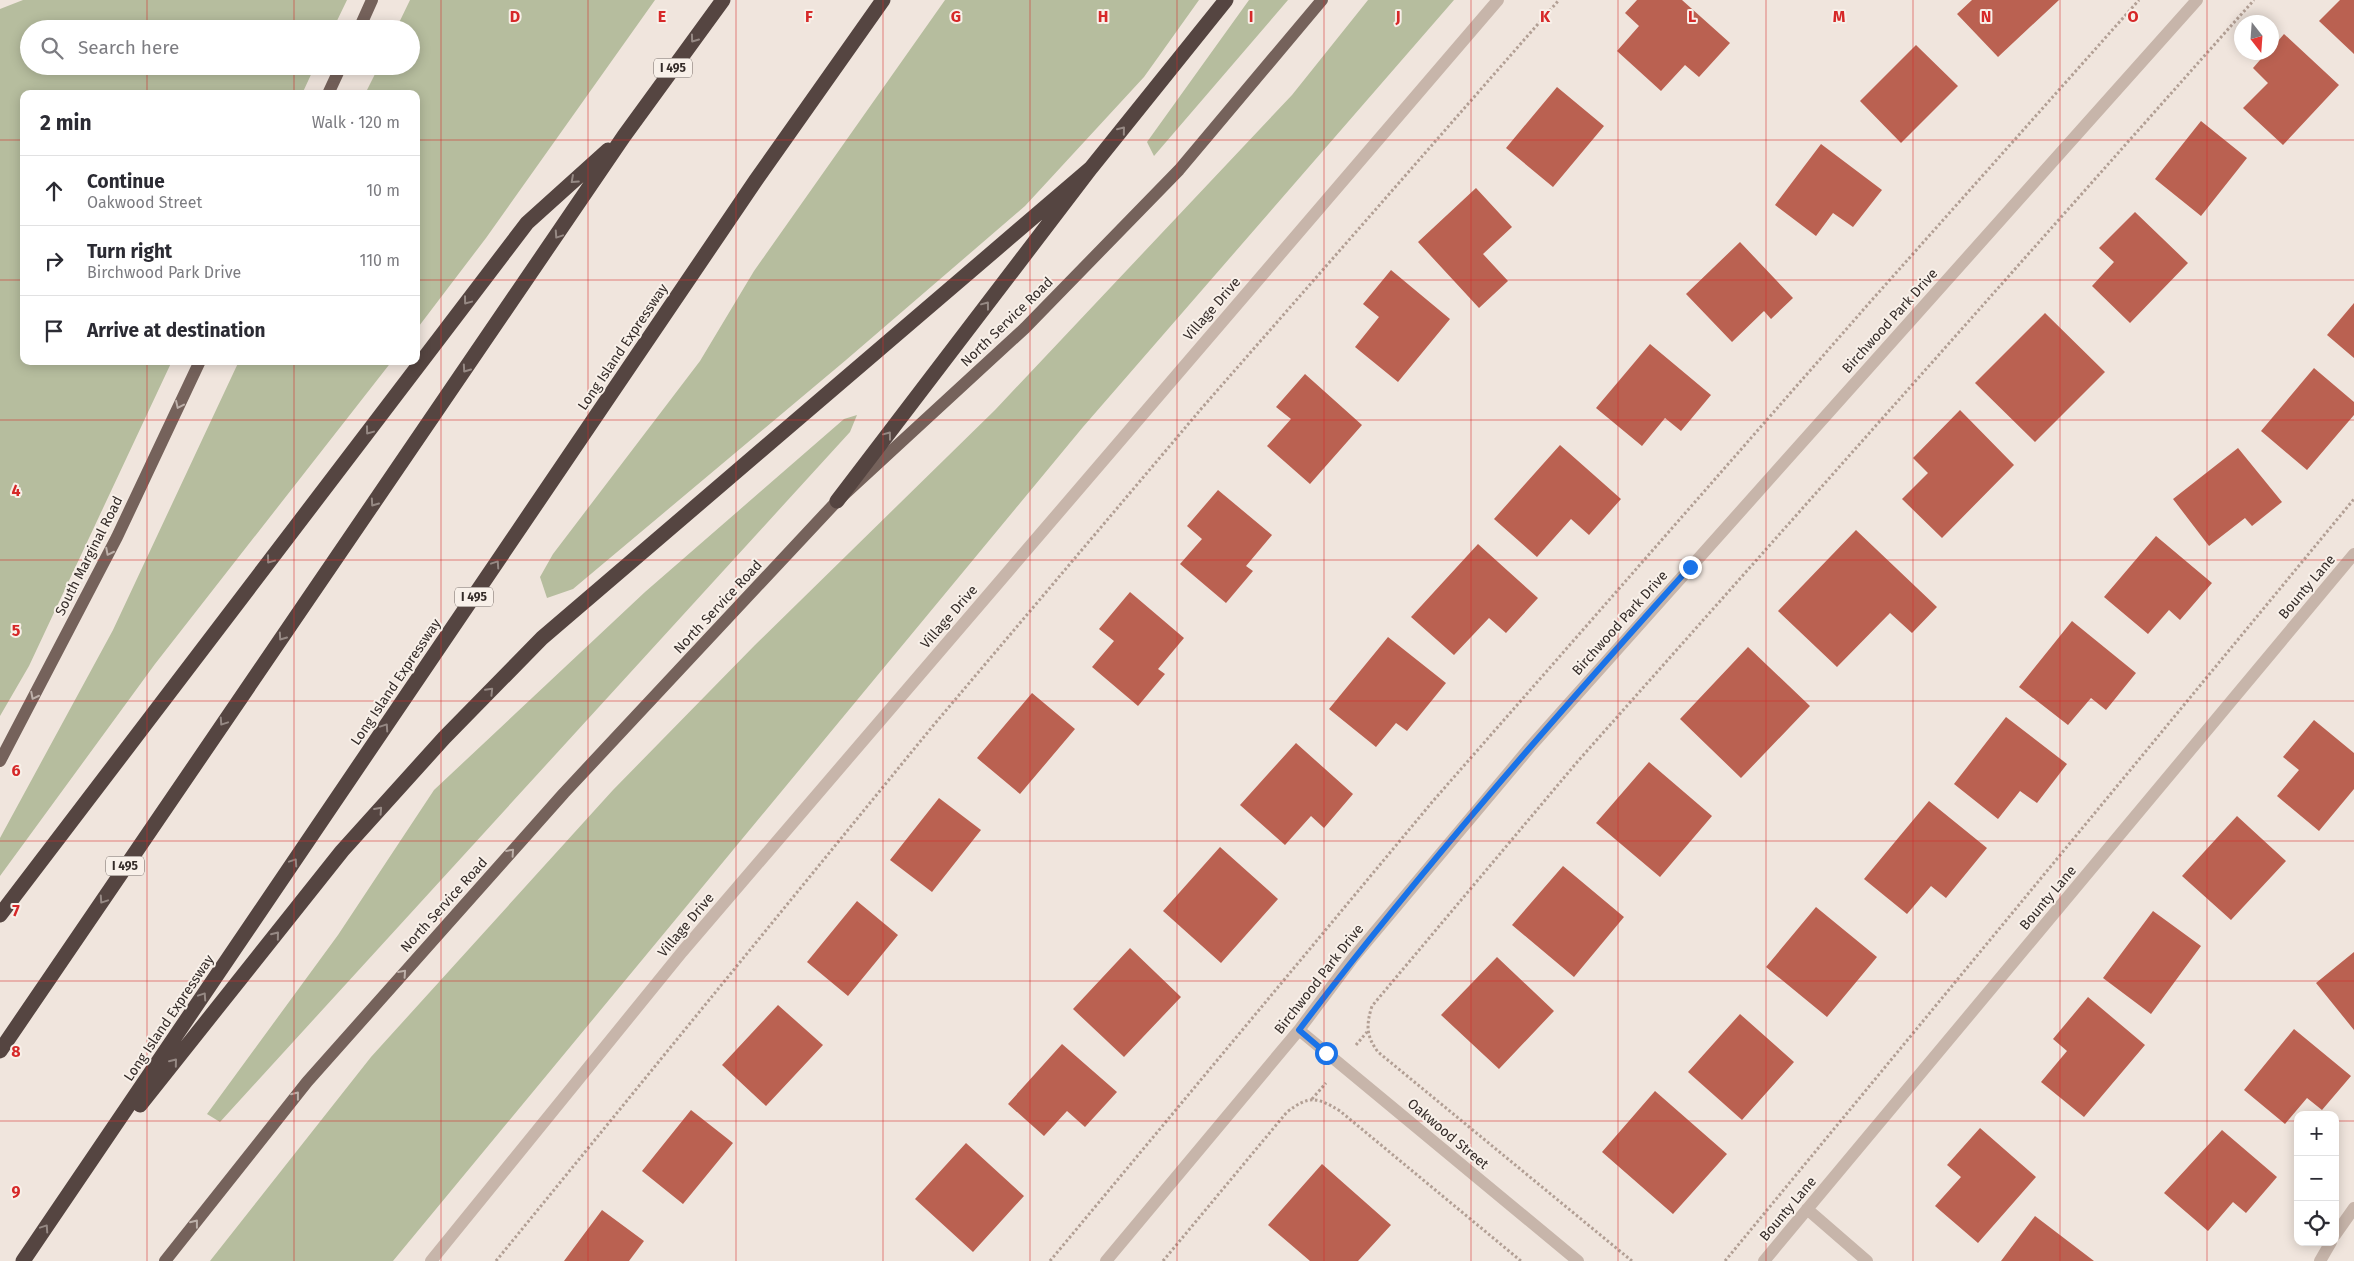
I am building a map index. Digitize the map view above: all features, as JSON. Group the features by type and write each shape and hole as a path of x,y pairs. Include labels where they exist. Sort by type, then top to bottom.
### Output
{"highway":[{"name":"I 495","path":"0,1051 624,136 723,0"},
{"name":"Long Island Expressway","path":"23,1261 756,180 883,0"},
{"path":"837,501 1091,168 1226,0"},
{"path":"420,363 527,222 624,136"},
{"path":"67,1196 342,851 444,738 542,638 1091,168"},
{"path":"0,915 418,365"}],"main road":[{"path":"363,20 372,0"},
{"name":"North Service Road","path":"165,1261 307,1082 564,794 837,501 1025,328 1180,170 1322,0"},
{"path":"330,90 337,75"},
{"name":"South Marginal Road","path":"0,762 117,537 198,365"}],"street":[{"name":"Village Drive","path":"432,1261 682,952 1498,0"},
{"name":"Birchwood Park Drive","path":"1106,1261 1299,1030 1353,958 1531,746 2196,0"},
{"name":"Bounty Lane","path":"1764,1261 2354,554"},
{"name":"Oakwood Street","path":"1299,1030 1578,1261"},
{"path":"2339,1229 2354,1208"},
{"path":"1807,1209 1867,1261"},
{"path":"2320,1261 2328,1246"}],"path":[{"path":"496,1261 945,712 1201,409 1559,0"},
{"path":"1050,1261 1433,801 1865,308 2139,0"},
{"path":"1632,1261 1378,1052 1367,1032 1372,1006 1578,761 2254,0"},
{"path":"1725,1261 2354,499"},
{"path":"1163,1261 1286,1112 1299,1103 1312,1099 1322,1100 1340,1111 1521,1261"}],"green space":[{"path":"23,0 347,0 337,20 20,20 20,75 311,75 304,90 20,90 20,365 170,365 29,666 0,716 0,9"},
{"path":"410,0 655,0 486,238 420,325 420,90 367,90 374,75 420,75 420,20 400,20"},
{"path":"945,0 1199,0 1144,77 1025,206 846,360 573,589 547,598 540,577 553,554 700,361 754,271"},
{"path":"1249,0 1288,0 1154,156 1147,142"},
{"path":"1368,0 1454,0 1083,427 393,1261 210,1261 371,1057 613,790 755,645 995,410 1292,95"},
{"path":"237,365 389,365 155,664 0,876 0,838 113,630"},
{"path":"857,415 850,432 220,1122 207,1114 338,935 434,790 645,592 844,419"}],"building":[{"path":"1637,0 1682,0 1730,43 1699,77 1685,65 1661,91 1617,51 1639,26 1625,13"},
{"path":"1972,0 2059,0 1998,57 1957,14"},
{"path":"2340,0 2354,0 2354,54 2319,21"},
{"path":"2284,34 2339,85 2283,145 2243,108 2268,83 2253,68 2260,60 2279,60 2279,40"},
{"path":"1916,45 1958,86 1901,143 1860,101"},
{"path":"1557,87 1604,126 1553,187 1506,148"},
{"path":"2201,121 2247,158 2201,216 2155,179"},
{"path":"1821,144 1882,190 1853,227 1833,213 1816,236 1775,205"},
{"path":"1476,188 1512,227 1483,254 1508,281 1479,308 1418,242"},
{"path":"2135,212 2188,263 2130,323 2092,286 2114,262 2099,248"},
{"path":"1740,242 1793,298 1771,319 1764,311 1732,342 1686,294"},
{"path":"1391,270 1450,319 1398,382 1355,347 1379,317 1363,304"},
{"path":"2354,303 2354,358 2327,335"},
{"path":"2045,313 2105,372 2035,442 1975,383"},
{"path":"1650,344 1711,395 1681,431 1665,418 1642,446 1596,408"},
{"path":"2314,368 2354,402 2354,415 2307,470 2261,431"},
{"path":"1305,374 1362,425 1310,484 1267,446 1291,419 1276,407"},
{"path":"1960,410 2014,465 1942,538 1902,499 1928,473 1913,458"},
{"path":"1560,445 1621,499 1589,535 1571,519 1537,557 1494,519"},
{"path":"2238,448 2282,502 2252,526 2245,518 2209,546 2173,499"},
{"path":"1218,490 1272,535 1246,566 1253,571 1226,603 1180,564 1202,539 1187,526"},
{"path":"1856,530 1937,607 1912,633 1890,613 1837,667 1778,611"},
{"path":"2156,536 2212,583 2180,620 2169,610 2148,634 2104,597"},
{"path":"1478,544 1538,598 1506,633 1489,618 1454,655 1411,617"},
{"path":"1130,592 1184,638 1158,669 1165,674 1138,706 1092,667 1114,641 1099,629"},
{"path":"2072,621 2136,673 2106,710 2091,698 2068,725 2019,687"},
{"path":"1388,637 1446,683 1407,731 1396,723 1376,747 1329,709"},
{"path":"1748,647 1810,706 1741,778 1680,719"},
{"path":"1032,693 1075,729 1020,794 977,758"},
{"path":"2006,717 2067,764 2037,803 2020,791 1998,819 1954,784"},
{"path":"2314,720 2354,753 2354,789 2319,831 2277,796 2299,770 2283,757"},
{"path":"1296,743 1353,794 1324,828 1311,816 1285,845 1240,805"},
{"path":"1649,762 1712,816 1660,877 1596,823"},
{"path":"939,798 981,830 932,892 890,860"},
{"path":"1929,801 1987,848 1946,898 1931,886 1907,914 1864,879"},
{"path":"2237,816 2286,861 2231,920 2182,876"},
{"path":"1220,847 1278,899 1221,963 1163,911"},
{"path":"1563,866 1624,917 1574,977 1512,925"},
{"path":"857,901 898,935 848,996 807,962"},
{"path":"1816,907 1877,957 1827,1017 1766,967"},
{"path":"2153,911 2201,946 2151,1014 2103,978"},
{"path":"1130,948 1181,997 1124,1057 1073,1009"},
{"path":"2354,952 2354,1030 2316,983"},
{"path":"1497,957 1554,1011 1499,1069 1441,1015"},
{"path":"2088,997 2145,1045 2084,1117 2041,1082 2067,1051 2053,1039"},
{"path":"778,1005 823,1045 766,1106 722,1065"},
{"path":"1740,1014 1794,1062 1742,1120 1688,1072"},
{"path":"2294,1029 2351,1076 2322,1110 2307,1098 2294,1111 2285,1124 2244,1090"},
{"path":"1062,1044 1117,1092 1085,1127 1067,1111 1044,1136 1008,1104"},
{"path":"1655,1091 1727,1154 1673,1214 1602,1152"},
{"path":"691,1110 733,1143 683,1204 642,1171"},
{"path":"1980,1128 2036,1177 1978,1243 1935,1206 1961,1177 1947,1165"},
{"path":"2222,1130 2277,1177 2246,1213 2233,1202 2208,1231 2164,1193"},
{"path":"966,1143 1024,1196 973,1252 915,1199"},
{"path":"1322,1164 1391,1225 1358,1261 1310,1261 1268,1225"},
{"path":"602,1210 644,1241 629,1261 564,1261"},
{"path":"2035,1216 2094,1261 2001,1261"}],"route":[{"path":"1326,1053 1299,1030 1353,958 1531,746 1690,567"}]}
